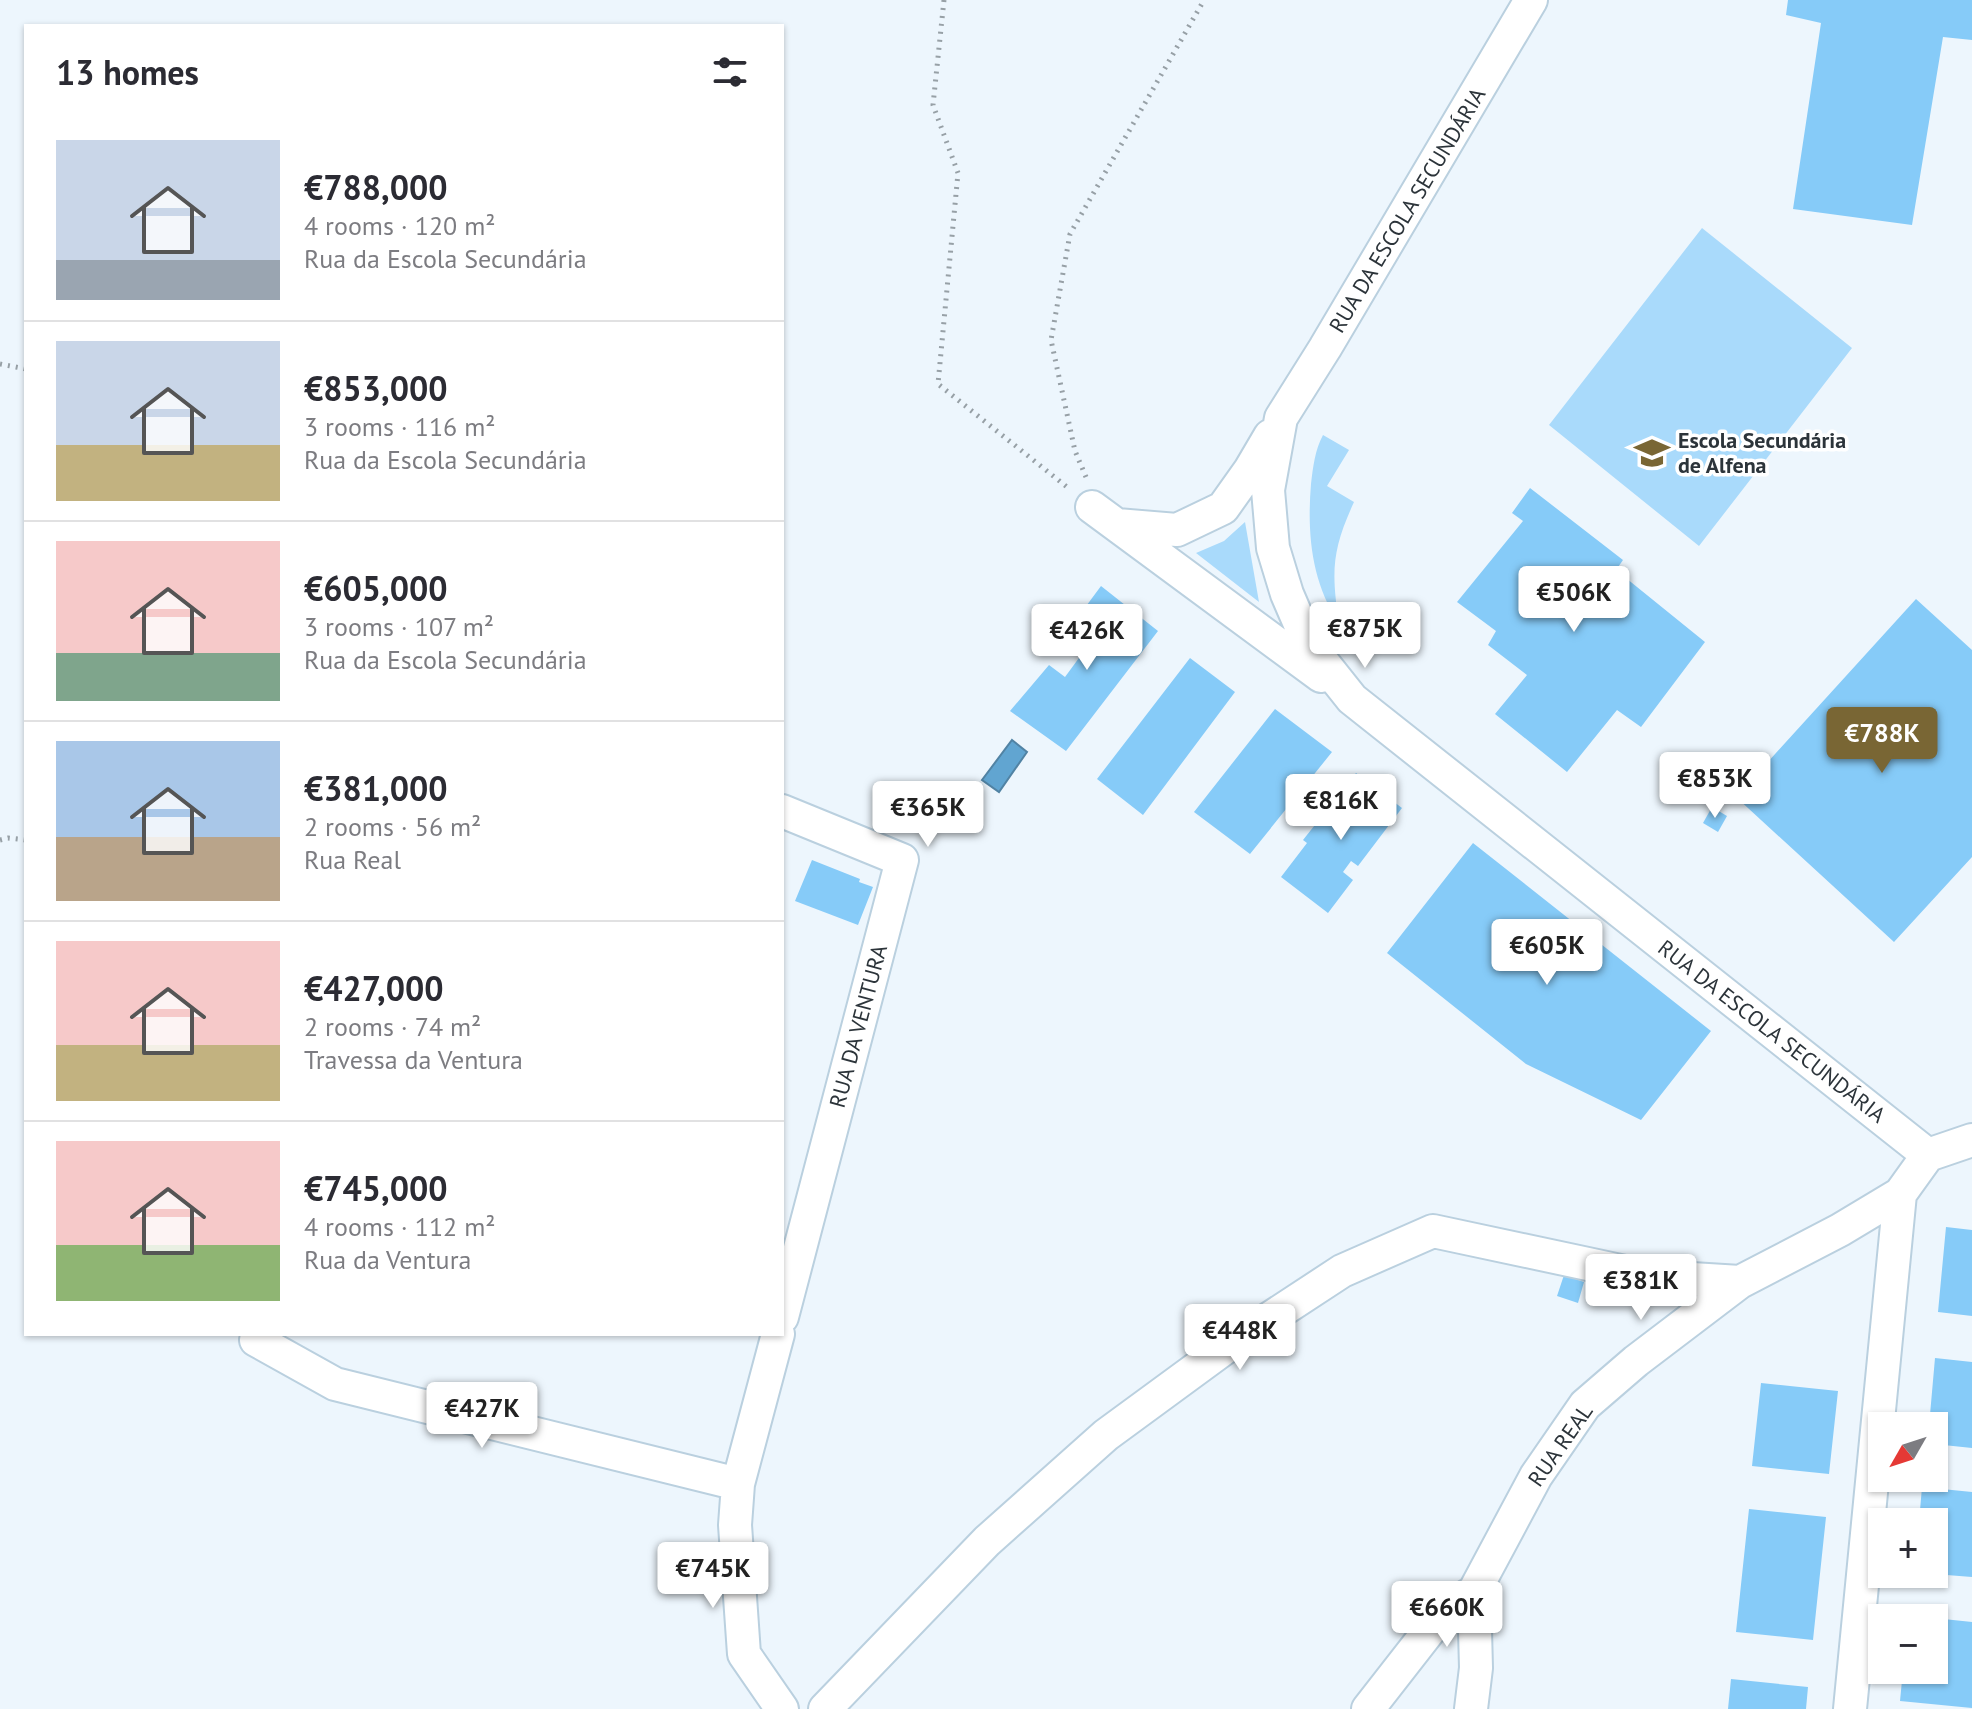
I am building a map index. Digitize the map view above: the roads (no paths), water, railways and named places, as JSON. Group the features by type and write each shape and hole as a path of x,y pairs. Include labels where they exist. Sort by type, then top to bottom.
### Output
{"street":[{"name":"RUA DA ESCOLA SECUNDÁRIA","path":"1531,0 1325,348 1223,508 1177,530 1104,516 1352,699 1928,1155"},
{"name":"RUA DA ESCOLA SECUNDÁRIA","path":"1281,418 1268,490 1273,548 1287,594 1309,645 1352,699"},
{"name":"RUA DA VENTURA","path":"784,812 902,860 784,1309"},
{"path":"1928,1155 1972,1140"},
{"name":"RUA REAL","path":"1368,1709 1451,1606 1474,1592 1536,1476 1585,1405 1636,1361 1740,1282 1840,1230 1900,1194 1928,1155"},
{"path":"1850,1709 1900,1194"},
{"path":"825,1709 987,1541 1106,1435 1226,1347 1342,1271 1433,1231 1644,1276 1740,1282"},
{"path":"777,1336 738,1484 735,1525 744,1654 782,1709"},
{"path":"256,1340 335,1384 738,1484"},
{"path":"1471,1709 1476,1668 1474,1592"}],"place":[{"name":"Escola Secundária de Alfena","path":"1652,453"}]}
